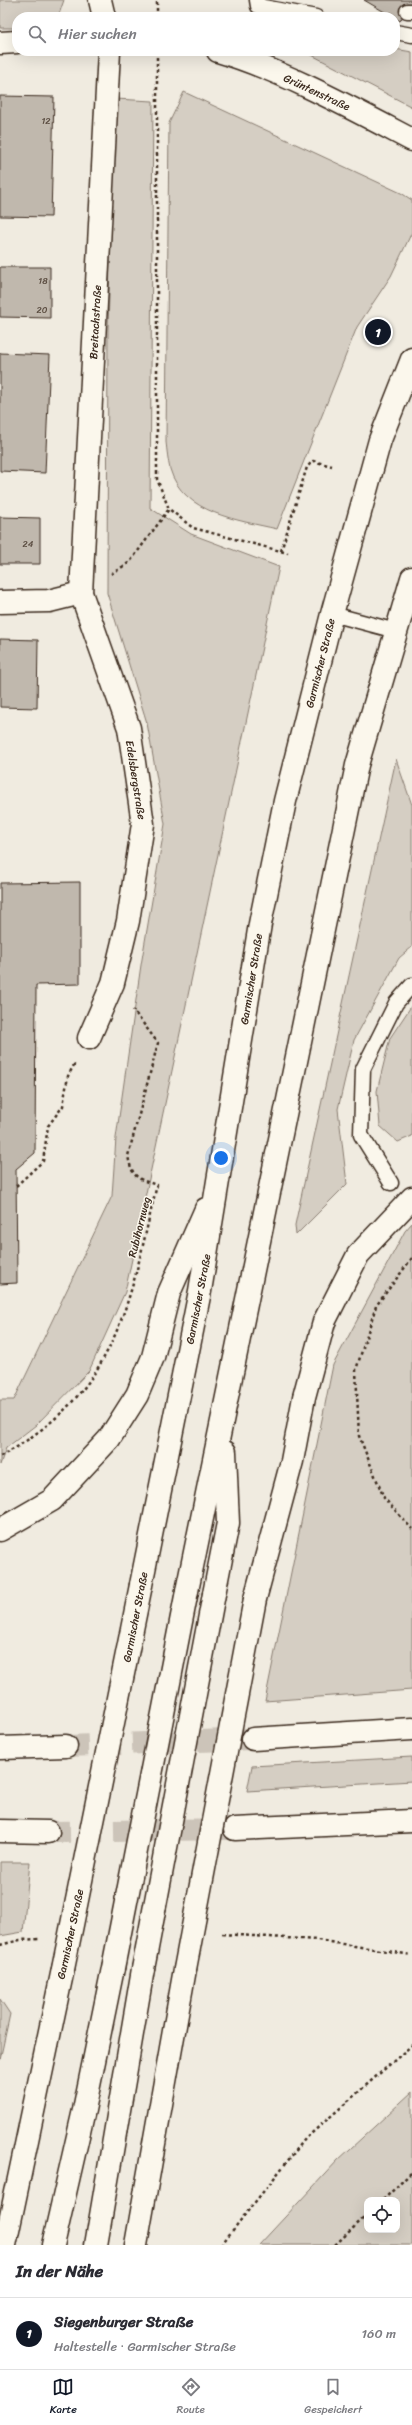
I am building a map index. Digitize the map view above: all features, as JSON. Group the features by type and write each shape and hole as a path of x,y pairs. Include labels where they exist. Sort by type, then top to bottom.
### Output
{"main road":[{"path":"100,0 103,12"},
{"path":"0,44 12,43"},
{"name":"Breitachstraße","path":"80,593 109,56"},
{"name":"Grüntenstraße","path":"232,56 262,67 363,114 412,140"},
{"name":"Garmischer Straße","path":"5,2245 63,1969 200,1291 220,1177 260,924 285,802 332,614 380,440 412,359"},
{"path":"53,2245 109,1991 187,1592 224,1419 356,765 412,578"},
{"path":"0,602 49,601 80,593"},
{"name":"Edelsbergstraße","path":"80,593 128,728 143,824 128,921 113,983 89,1038"},
{"path":"0,1530 52,1500 109,1439 137,1395 152,1357 169,1293 220,1177"},
{"path":"136,2245 185,1968 255,1599 292,1461 304,1397 324,1322 358,1255 412,1198"},
{"path":"96,2245 143,1969 228,1523 224,1419"},
{"path":"253,1740 412,1729"},
{"path":"0,1748 66,1746"},
{"path":"235,1829 412,1821"},
{"path":"0,1831 48,1832"}],"lane":[{"path":"257,0 258,6 290,12"},
{"path":"400,33 412,35"},
{"path":"332,614 396,631"},
{"path":"391,1183 361,1135 363,1068 396,1002 412,985"}],"path":[{"path":"157,0 157,12"},
{"path":"157,56 157,479 169,509 193,528 288,553"},
{"path":"281,551 307,467 313,461 332,466"},
{"path":"80,593 130,562 169,509"},
{"name":"Rubihornweg","path":"0,1456 11,1452 53,1421 89,1384 110,1350 130,1297 157,1185 139,1180 131,1170 128,1156 158,1043 113,983"},
{"path":"16,1186 43,1161 48,1126 63,1106 68,1076 89,1038"},
{"path":"412,1258 376,1306 356,1370 359,1436 384,1498 412,1529"},
{"path":"224,1934 317,1940 412,1955"},
{"path":"0,1945 20,1940"},
{"path":"221,2245 305,2139 412,2045"},
{"path":"386,2197 412,2172"},
{"path":"335,2245 364,2218"}],"shaded area":[{"path":"0,0 64,0 60,12 12,12 12,28 0,28"},
{"path":"400,50 412,52 412,107 314,56 400,56"},
{"path":"184,92 401,193 412,200 412,232 391,276 357,327 277,529 230,518 200,505 187,496 177,484 169,466 166,442 169,123"},
{"path":"115,99 153,101 150,508 191,534 279,567 125,1292 89,1371 36,1425 6,1448 0,1465 0,1400 14,1400 112,1196 116,1138 141,965 165,824 147,723 107,593 108,329"},
{"path":"396,759 412,805 412,947 399,958 354,1040 338,1109 347,1184 296,1235 295,1225"},
{"path":"412,1005 412,1136 398,1142 380,1126 377,1091 390,1038"},
{"path":"412,1223 412,1690 265,1701 333,1365 405,1231"},
{"path":"412,1757 412,1781 247,1791 252,1766"},
{"path":"0,1862 30,1862 23,1932 0,1936"},
{"path":"0,1999 10,2014 0,2060"},
{"path":"412,2092 412,2245 259,2245 338,2160"}],"building":[{"path":"364,0 412,0 400,21 400,12 385,12"},
{"path":"0,96 54,97 51,217 0,216"},
{"path":"0,267 50,267 50,318 0,317"},
{"path":"0,353 50,355 45,473 0,471"},
{"path":"0,517 40,518 40,564 0,564"},
{"path":"0,639 38,640 37,708 0,707"},
{"path":"80,882 80,984 36,985 35,1153 16,1169 17,1283 0,1284 0,883"}],"tunnel":[{"path":"66,1746 253,1739"},
{"path":"48,1832 229,1829"}],"place":[{"name":"Siegenburger Straße","path":"378,332"}]}
